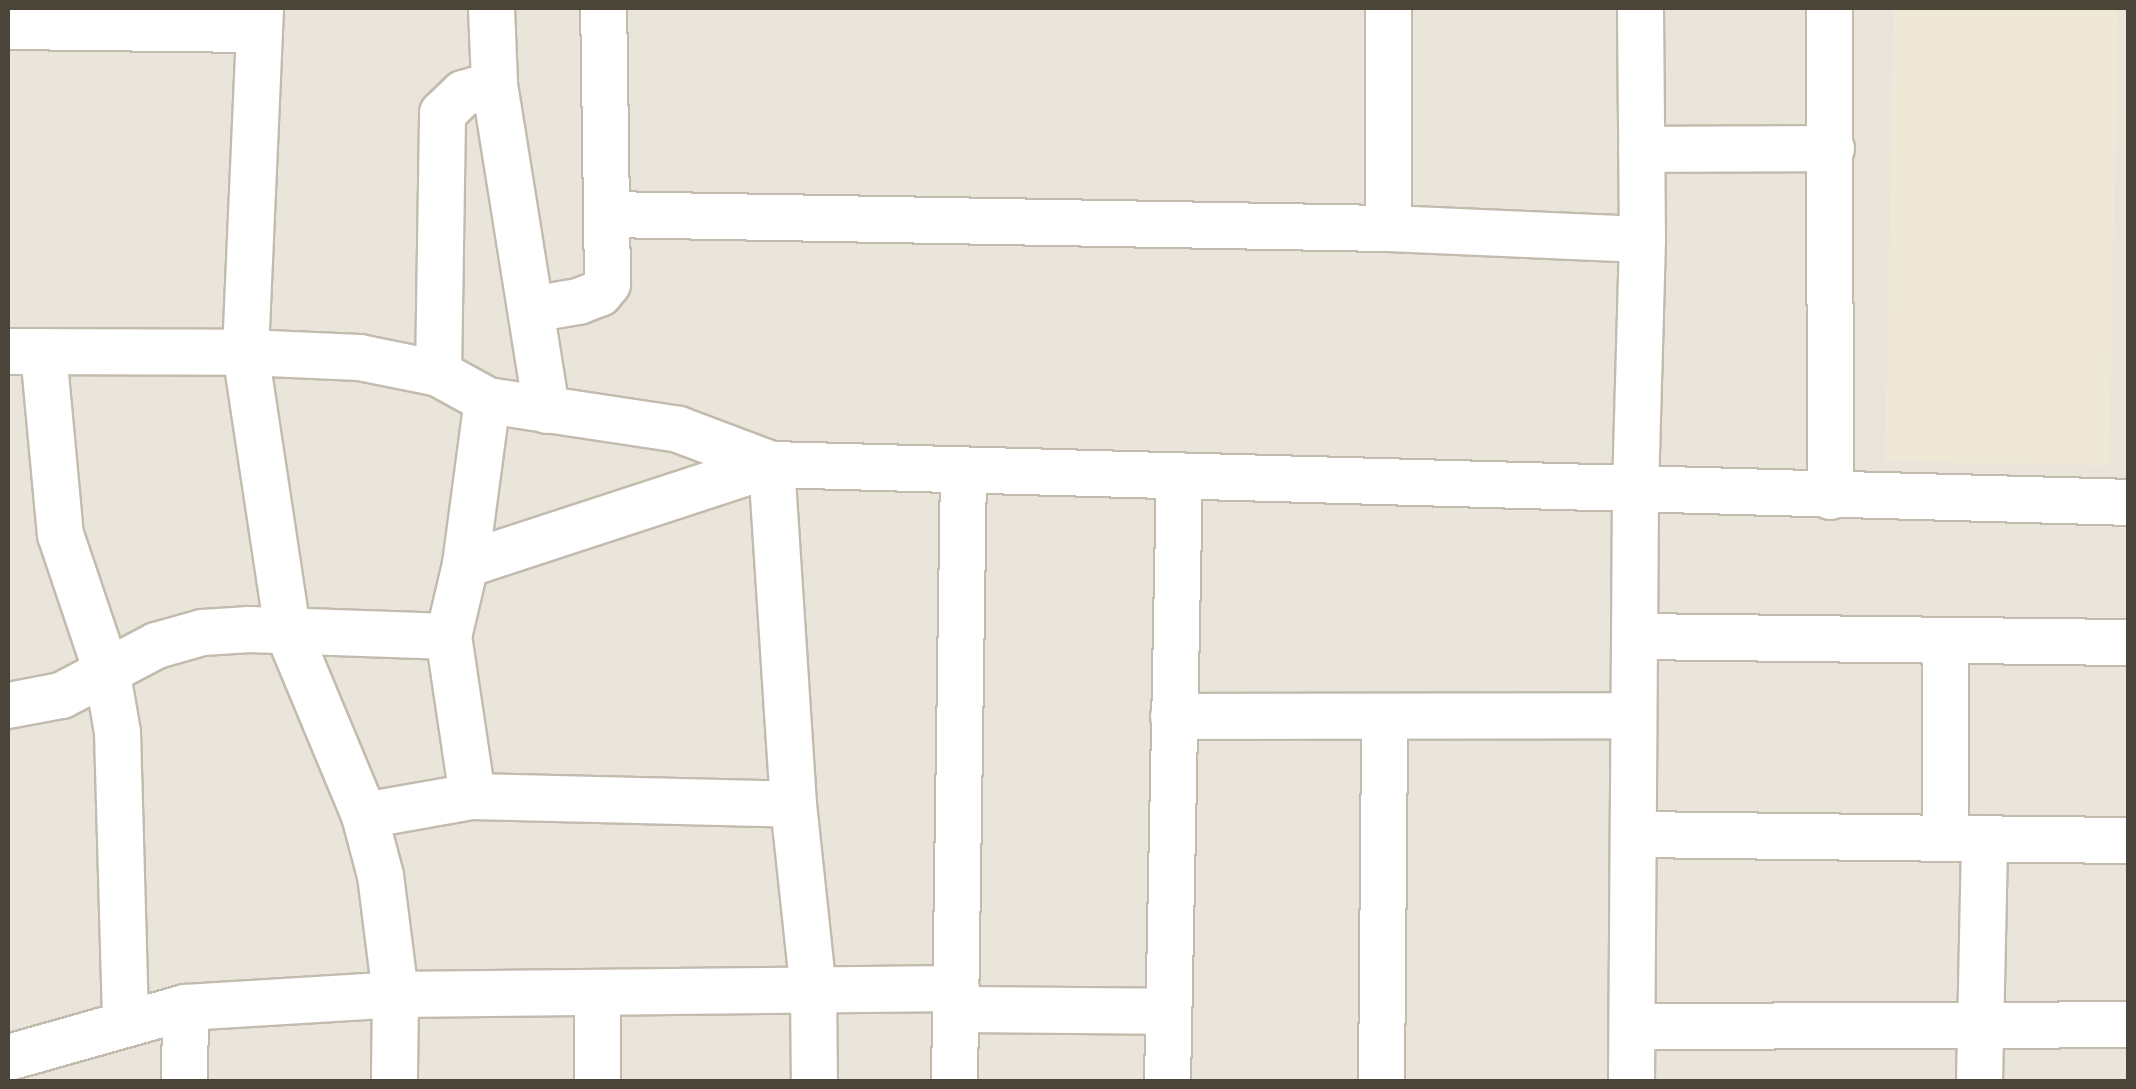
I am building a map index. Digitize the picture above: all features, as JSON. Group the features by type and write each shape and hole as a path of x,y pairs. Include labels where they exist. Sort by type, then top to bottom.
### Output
{"street":[{"path":"490,8 494,84 546,410"},
{"path":"531,309 562,306 599,293 606,283 609,260 603,8"},
{"path":"1388,8 1388,228"},
{"path":"1631,1082 1635,490 1642,239 1640,8"},
{"path":"1829,8 1830,496"},
{"path":"8,26 135,18 258,18 245,352 287,630 364,816 380,875 395,994 394,1082"},
{"path":"438,372 442,113 463,93 494,84"},
{"path":"1641,150 1831,148"},
{"path":"606,214 1388,228 1642,239"},
{"path":"125,1021 116,732 107,674 60,534 25,352 245,352 359,358 438,372 486,400 678,430 770,464 2128,502"},
{"path":"472,796 448,636 465,564 486,400"},
{"path":"465,564 770,464"},
{"path":"770,464 793,804 813,991 814,1082"},
{"path":"954,1082 963,470"},
{"path":"1167,1082 1179,475"},
{"path":"8,705 61,695 156,645 202,632 287,630 448,636"},
{"path":"1634,636 2128,642"},
{"path":"1945,640 1980,1024 1979,1082"},
{"path":"1173,716 1633,715"},
{"path":"1381,1082 1384,716"},
{"path":"364,816 472,796 793,804"},
{"path":"1632,834 2128,840"},
{"path":"8,1057 185,1007 395,994 813,991 1168,1011"},
{"path":"597,992 597,1082"},
{"path":"184,1082 185,1007"},
{"path":"1632,1026 2128,1024"}],"shaded area":[{"path":"8,8 2128,8 2128,1081 8,1081"},
{"path":"1894,8 2118,8 2109,466 1885,461"}]}
